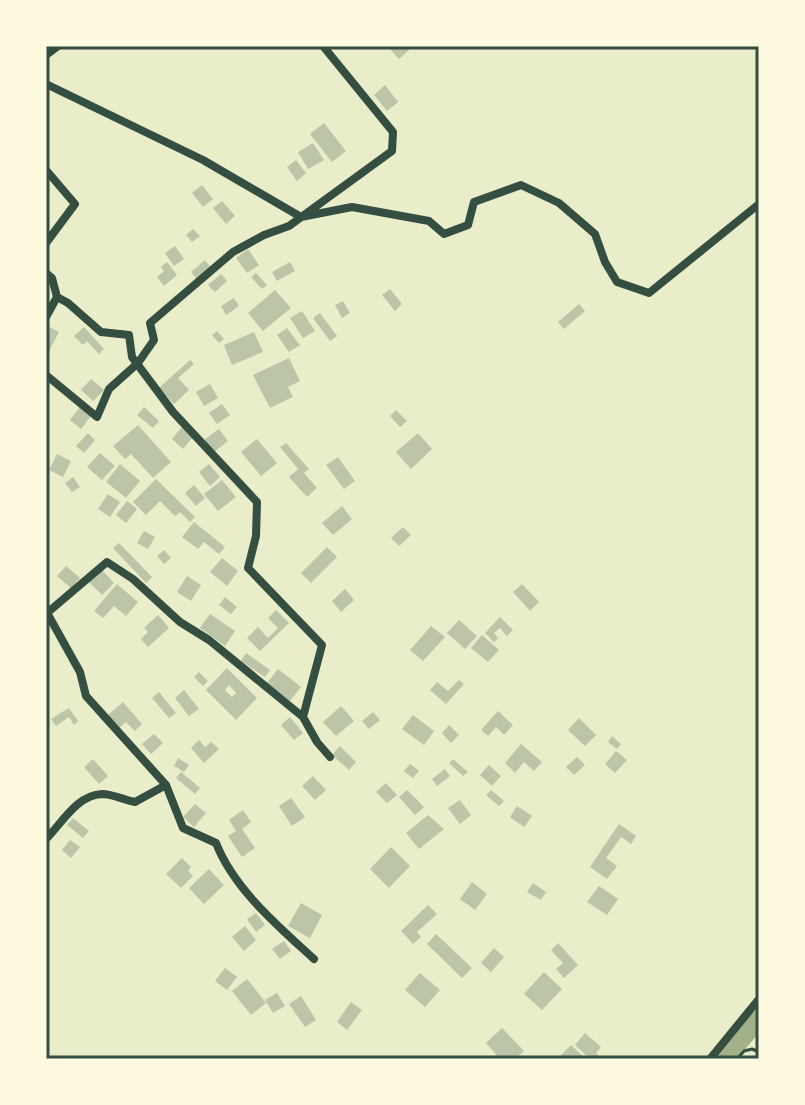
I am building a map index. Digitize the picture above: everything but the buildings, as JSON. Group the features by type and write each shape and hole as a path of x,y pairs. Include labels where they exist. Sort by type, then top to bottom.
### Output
{"street":[{"path":"46,55 58,46"},
{"path":"46,375 97,417 109,389 138,363 154,340 150,323 233,252 289,226 392,151 393,132 323,46"},
{"path":"46,84 203,160 301,217 352,207 429,221 444,234 468,225 474,202 521,185 559,203 595,234 605,262 617,282 649,293 759,204"},
{"path":"46,170 75,204 46,243"},
{"path":"46,273 52,278 57,297 46,317"},
{"path":"57,297 101,332 129,335 132,357 173,412 257,502 256,536 248,568 322,645 303,717"},
{"path":"314,959 272,920 223,860 216,843 183,828 166,785 86,696 80,672 47,612 107,562 133,579 180,622 209,640 303,717 330,757"},
{"path":"46,839 87,798 104,794 135,802 166,785"},
{"path":"710,1059 759,999"}],"path":[{"path":"737,1059 744,1051 752,1049 759,1052"}],"waterway":[{"path":"725,1059 759,1019"}]}
